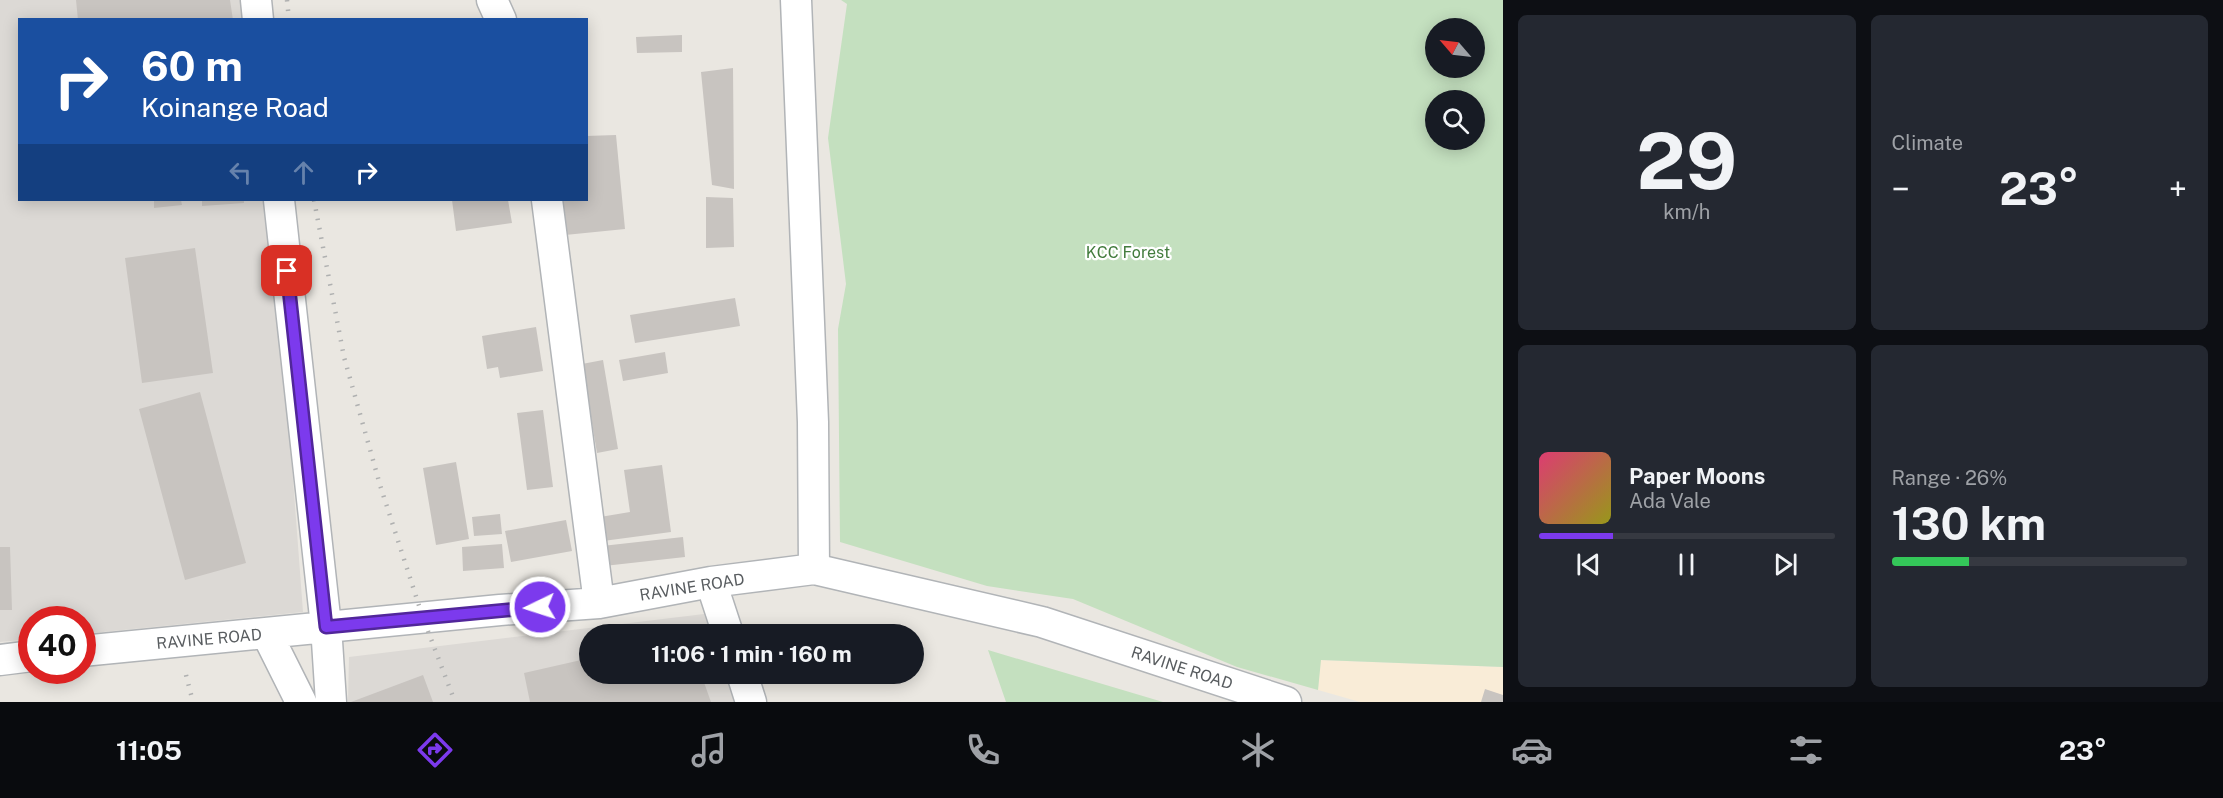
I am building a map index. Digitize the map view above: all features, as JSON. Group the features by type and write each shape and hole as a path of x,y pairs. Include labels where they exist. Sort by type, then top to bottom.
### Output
{"street":[{"path":"256,0 258,18"},
{"path":"492,0 500,18"},
{"path":"796,0 813,423 814,569"},
{"path":"279,201 326,627 330,702"},
{"path":"547,201 599,603"},
{"name":"RAVINE ROAD","path":"96,650 599,603 711,582 814,569 1042,622 1286,702"},
{"path":"711,582 725,624"},
{"path":"267,634 301,702"},
{"path":"0,660 18,658"},
{"path":"745,684 751,702"}],"shaded area":[{"path":"0,0 256,0 258,18 18,18 18,201 272,201 303,612 96,633 96,606 18,606 18,640 0,642"},
{"path":"704,614 708,624 621,624"},
{"path":"579,629 579,684 730,684 737,702 348,702 349,657"},
{"path":"1320,660 1503,667 1503,702 1360,702 1318,690"}],"green space":[{"name":"KCC Forest","path":"841,0 1503,0 1503,667 1321,660 1318,690 1237,667 1073,599 987,586 840,542 838,329 846,284 828,138 847,4"},
{"path":"988,650 1163,702 1006,702"}],"building":[{"path":"76,0 230,0 233,18 78,18"},
{"path":"682,35 682,52 637,53 636,37"},
{"path":"733,68 734,189 712,185 701,72"},
{"path":"616,135 625,229 565,235 562,201 588,201 588,136"},
{"path":"706,197 733,198 734,247 706,248"},
{"path":"154,201 181,201 182,205 154,208"},
{"path":"202,201 244,201 244,203 202,206"},
{"path":"452,201 508,201 512,223 456,231"},
{"path":"195,248 213,373 142,383 125,258"},
{"path":"735,298 740,326 635,343 630,315"},
{"path":"536,327 543,371 500,378 498,367 487,369 482,336"},
{"path":"665,352 668,373 623,381 619,360"},
{"path":"603,360 618,449 597,453 582,364"},
{"path":"200,392 246,563 185,580 139,409"},
{"path":"543,410 553,487 527,490 517,413"},
{"path":"456,462 469,539 436,545 423,468"},
{"path":"662,465 671,532 603,541 600,517 630,512 624,470"},
{"path":"500,514 502,534 474,536 472,517"},
{"path":"566,520 572,551 511,562 505,531"},
{"path":"683,537 685,557 604,566 602,546"},
{"path":"502,544 504,568 463,571 462,547"},
{"path":"0,547 10,547 12,610 0,610"},
{"path":"579,660 579,684 705,684 711,702 530,702 524,673"},
{"path":"423,675 433,702 351,702"},
{"path":"1485,689 1503,695 1503,702 1481,702"}],"railway":[{"path":"287,0 289,18"},
{"path":"314,201 344,357 380,485 423,618 455,702"},
{"path":"186,675 193,702"}],"route":[{"path":"287,271 326,627 540,607"}]}
